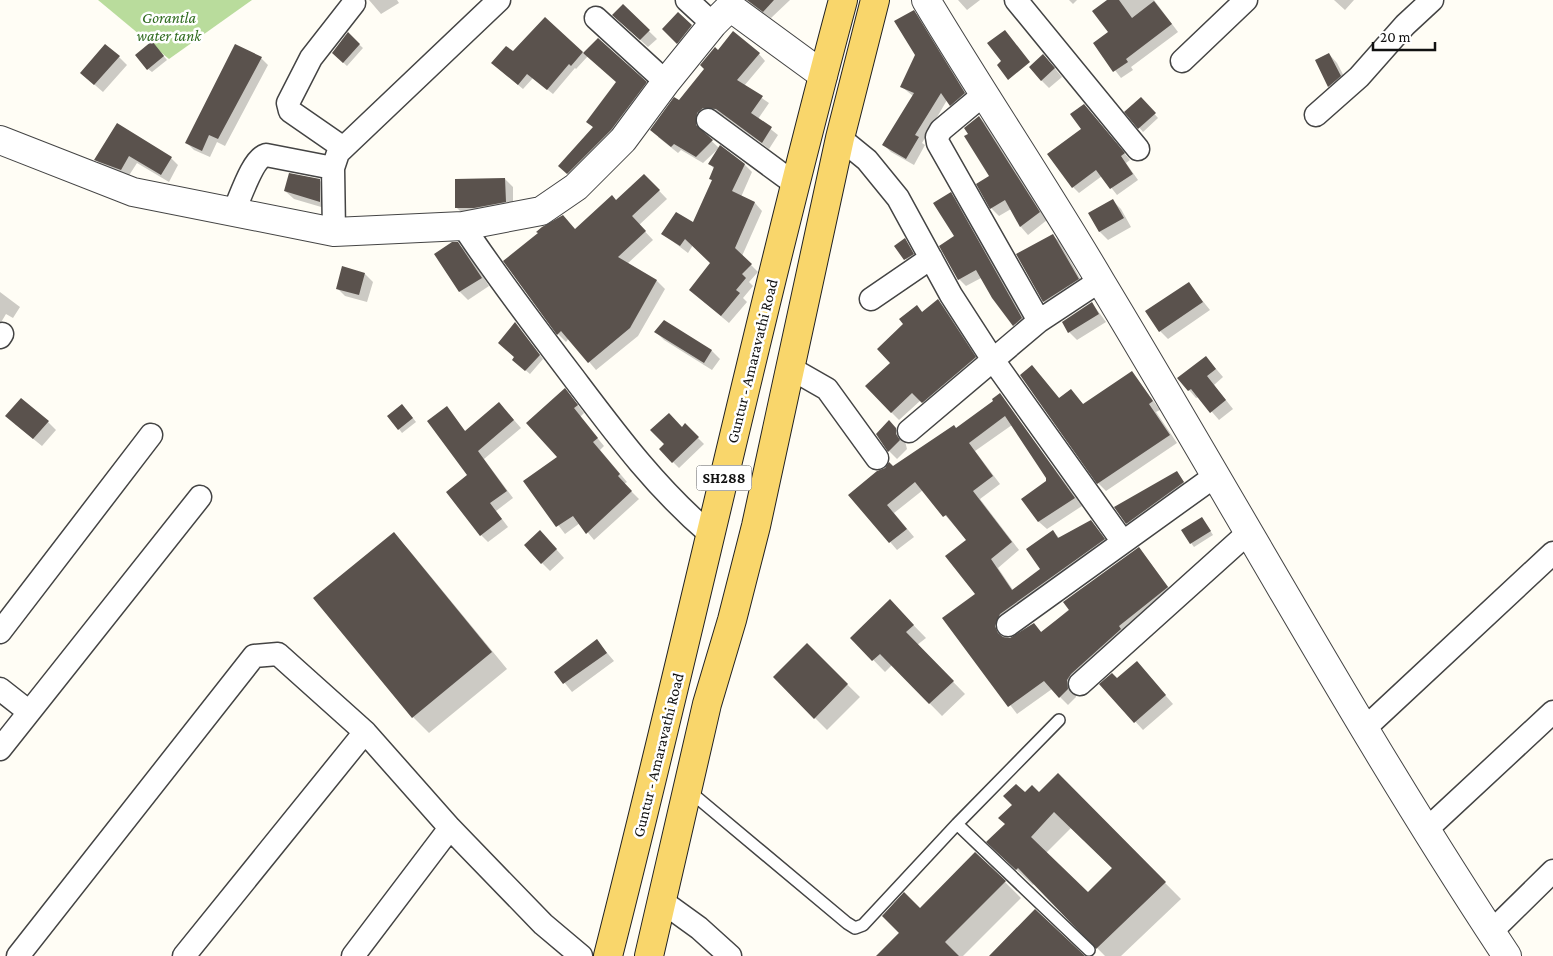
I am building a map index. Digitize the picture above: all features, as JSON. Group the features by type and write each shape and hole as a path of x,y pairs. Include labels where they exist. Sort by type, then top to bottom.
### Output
{"main road":[{"name":"Guntur - Amaravathi Road","path":"608,956 653,780 710,534 796,184 843,0"},
{"name":"SH288","path":"649,956 663,902 707,704 732,620 756,526 792,369 840,138 875,0"}],"street":[{"path":"334,232 333,168 335,159 342,147 499,0"},
{"path":"687,0 727,10 823,75"},
{"path":"926,0 983,95 1101,280 1364,730 1507,956"},
{"path":"1016,0 1138,149"},
{"path":"1182,61 1246,0"},
{"path":"1316,114 1359,77 1405,25 1432,0"},
{"path":"342,147 290,111 288,103 311,58 354,3"},
{"path":"0,140 133,192 334,232 463,226 540,211 576,187 623,140 666,82 727,10"},
{"path":"596,18 666,82"},
{"path":"983,95 941,130 937,137 938,143 1039,321"},
{"path":"708,120 796,184"},
{"path":"840,138 882,176 898,198 931,258 992,360 1123,542"},
{"path":"234,213 255,164 262,156 266,155 333,168"},
{"path":"463,226 495,273 623,442 665,494 710,534"},
{"path":"871,299 931,258"},
{"path":"909,431 1039,321 1101,280"},
{"path":"792,369 827,389 877,458"},
{"path":"0,632 151,435"},
{"path":"1008,625 1215,476"},
{"path":"0,749 28,711 200,497"},
{"path":"1080,684 1249,532"},
{"path":"1364,730 1553,553"},
{"path":"18,956 254,656 278,654 365,732 450,828 553,934 581,956"},
{"path":"0,689 28,711"},
{"path":"1426,830 1553,712"},
{"path":"184,956 365,732"},
{"path":"353,956 450,828"},
{"path":"1491,932 1553,871"},
{"path":"663,902 700,928 730,956"}],"lane":[{"path":"688,790 846,923 855,928 863,925 957,824 1060,720"},
{"path":"957,824 1089,950"}],"green space":[{"name":"Gorantla water tank","path":"98,0 252,0 169,59"}],"building":[{"path":"747,0 774,0 763,12"},
{"path":"1107,0 1119,0 1132,18 1154,1 1172,24 1126,59 1128,62 1113,72 1093,43 1108,32 1092,11"},
{"path":"623,4 650,30 640,40 612,15"},
{"path":"914,10 965,93 950,106 941,93 915,135 919,137 906,159 882,145 914,93 900,87 915,55 894,21"},
{"path":"678,12 692,25 677,44 662,29"},
{"path":"545,17 583,52 571,66 569,64 547,90 527,74 518,85 491,63 506,46 513,51"},
{"path":"1005,30 1030,62 1008,80 997,65 1001,61 987,43"},
{"path":"733,31 760,53 737,80 763,96 751,113 772,127 762,143 716,109 703,108 697,113 696,125 713,140 696,157 674,144 671,147 650,130 674,97 679,100 704,69 700,65 715,47 718,50"},
{"path":"348,32 360,44 343,63 332,53"},
{"path":"598,38 647,82 611,130 567,174 558,166 593,127 586,122 616,82 583,53"},
{"path":"152,41 164,56 147,70 135,55"},
{"path":"105,44 120,56 94,85 80,73"},
{"path":"235,44 262,57 218,139 209,135 202,151 185,143"},
{"path":"1329,53 1341,76 1328,87 1315,60"},
{"path":"1043,54 1055,68 1041,81 1029,67"},
{"path":"1141,97 1156,113 1138,129 1124,112"},
{"path":"1084,104 1125,153 1121,156 1133,174 1110,189 1096,170 1072,188 1047,154 1081,129 1070,114"},
{"path":"979,116 1040,212 1020,227 1005,200 990,209 976,184 989,176 964,136 968,134 964,128"},
{"path":"117,123 172,157 161,175 129,156 121,170 94,160"},
{"path":"720,145 745,164 732,191 755,202 735,248 752,264 742,274 746,278 736,290 740,293 721,316 689,290 710,263 685,239 680,246 661,234 676,212 693,222 712,180 709,179 714,167 708,164"},
{"path":"289,173 320,179 320,202 284,191"},
{"path":"644,174 660,190 632,216 646,231 618,257 657,280 630,328 588,363 561,331 557,335 503,261 538,233 536,232 542,227 563,215 575,229 612,195 616,200"},
{"path":"505,178 506,202 474,208 455,208 455,179"},
{"path":"951,192 1022,318 1013,326 992,298 976,270 958,280 939,246 954,236 933,203"},
{"path":"1113,199 1124,218 1099,232 1088,213"},
{"path":"1053,234 1079,279 1043,302 1016,254"},
{"path":"905,238 914,254 904,260 894,246"},
{"path":"452,242 458,242 482,278 459,292 434,254"},
{"path":"342,266 365,273 359,295 336,289"},
{"path":"1189,282 1203,302 1159,332 1145,311"},
{"path":"938,299 976,357 922,403 912,393 891,413 865,386 890,363 877,349 903,324 899,319 917,305 922,312"},
{"path":"1092,302 1099,314 1068,333 1062,322"},
{"path":"664,320 712,350 704,363 654,332"},
{"path":"515,322 540,355 525,371 512,360 514,357 498,343"},
{"path":"1206,356 1216,369 1207,376 1226,400 1210,413 1191,389 1188,391 1177,378"},
{"path":"1032,365 1059,398 1071,389 1083,404 1132,371 1153,401 1149,404 1170,435 1097,484 1020,375"},
{"path":"565,388 578,405 574,408 598,438 593,442 620,474 618,476 632,491 586,534 573,516 556,527 523,481 557,457 526,423"},
{"path":"1000,393 1075,498 1038,522 1021,499 1046,481 1046,478 1005,416 969,443 993,476 973,491 1012,542 991,559 1012,590 1040,569 1026,549 1053,530 1058,538 1091,520 1105,539 1000,614 995,626 998,633 1003,637 1010,638 1034,623 1041,632 1069,610 1063,602 1139,547 1168,587 1119,626 1121,629 1071,674 1067,680 1068,689 1059,698 1044,681 1008,707 942,618 975,594 945,556 966,540 946,515 943,517 915,482 887,505 907,529 889,543 848,495 877,471 885,468 889,462 893,466 954,425 956,428 993,401 992,399"},
{"path":"21,398 49,421 33,439 5,416"},
{"path":"499,402 514,420 478,451 507,491 490,503 502,519 480,536 446,492 467,475 427,421 447,406 465,431"},
{"path":"402,404 413,418 398,430 387,416"},
{"path":"669,413 682,427 685,423 699,437 672,463 659,449 664,444 650,430"},
{"path":"889,420 896,428 896,434 900,440 888,452 876,434"},
{"path":"1177,471 1184,482 1126,524 1114,507"},
{"path":"1202,517 1211,531 1190,544 1181,530"},
{"path":"540,530 557,549 541,564 524,545"},
{"path":"394,532 492,652 412,718 313,598"},
{"path":"890,599 914,625 906,632 954,681 929,704 880,654 872,661 850,638"},
{"path":"597,639 607,653 563,684 554,672"},
{"path":"807,643 848,684 814,719 773,677"},
{"path":"1137,661 1166,695 1134,723 1099,684 1112,673 1117,678"},
{"path":"1058,773 1166,882 1096,949 1018,868 1016,870 986,842 1005,824 998,818 1012,805 1003,796 1016,784 1025,792 1032,785 1039,792","holes":["1054,812 1112,868 1088,892 1031,837"]},
{"path":"975,852 1006,881 945,942 959,956 876,956 899,933 882,916 904,892 920,908"},
{"path":"1035,909 1084,955 1085,956 989,956"}]}
